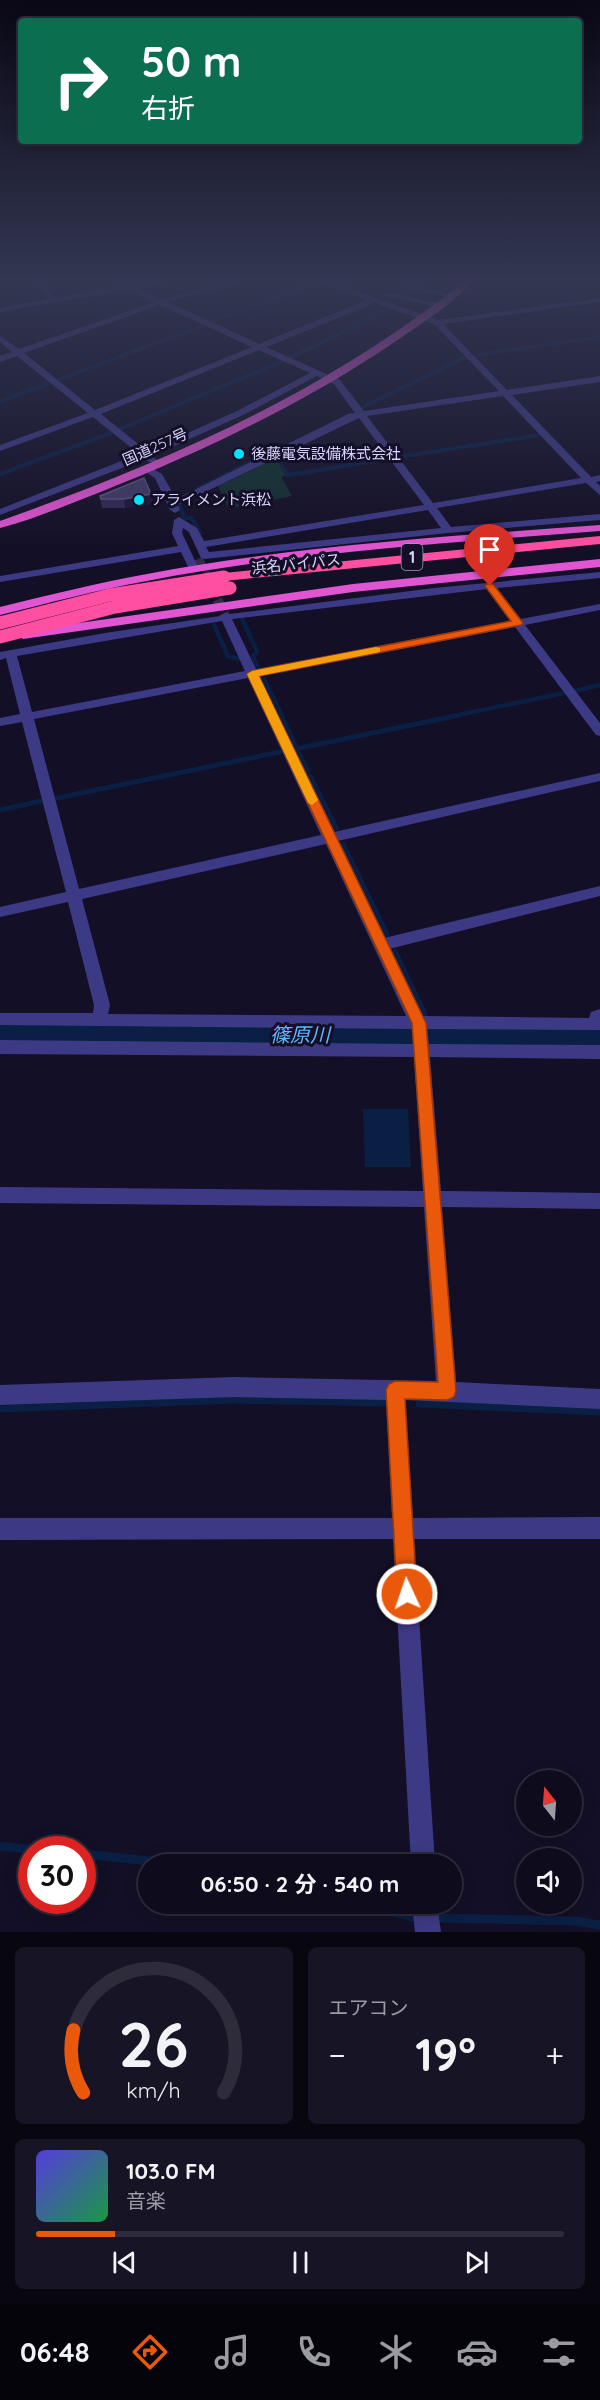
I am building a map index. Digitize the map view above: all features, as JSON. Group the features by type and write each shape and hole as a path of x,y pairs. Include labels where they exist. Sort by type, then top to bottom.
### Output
{"highway":[{"name":"国道257号","path":"0,526 158,463 259,416 342,370"},
{"path":"0,611 202,559 323,553 600,528"},
{"name":"浜名バイパス","path":"0,623 110,595 600,540"},
{"name":"浜名バイパス","path":"0,638 115,607 227,582 600,552"},
{"path":"0,638 223,613 391,584 600,563"}],"street":[{"path":"39,370 146,456 158,463"},
{"path":"0,448 94,414 202,370"},
{"path":"311,370 337,382 448,530"},
{"path":"484,370 600,492"},
{"path":"0,512 146,456 254,408 317,373"},
{"path":"171,503 178,502 351,416 600,379"},
{"path":"145,468 159,477 179,520 193,530 202,559"},
{"path":"202,559 431,507 600,478"},
{"path":"179,520 177,533 184,548 202,559 448,530 600,517"},
{"path":"0,579 184,548"},
{"path":"99,1020 102,1005 75,896 27,717 6,655 223,613 600,575"},
{"path":"490,586 600,732"},
{"path":"0,722 600,607"},
{"path":"223,613 381,945 420,1034 447,1391"},
{"path":"0,912 600,777"},
{"path":"381,945 600,891"},
{"path":"0,1019 99,1020 420,1034 600,1052"},
{"path":"0,1047 420,1034 599,1021"},
{"path":"0,1195 600,1201"},
{"path":"0,1395 235,1387 447,1391 600,1398"},
{"path":"395,1390 422,1854"},
{"path":"0,1528 600,1528"},
{"path":"426,1914 428,1932"}],"green space":[{"path":"276,458 287,475 281,477 292,496 232,508 227,506 218,486"}],"water":[{"path":"363,1109 408,1109 411,1167 365,1167"}],"building":[{"path":"144,478 151,494 124,499 101,499 100,496"}],"waterway":[{"path":"58,380 84,370"},
{"path":"120,429 261,370"},
{"path":"361,408 439,370"},
{"path":"0,401 50,383"},
{"path":"5,472 111,433"},
{"path":"399,457 540,435"},
{"path":"231,472 265,455"},
{"path":"277,458 286,472"},
{"path":"306,472 389,459"},
{"path":"0,474 9,471"},
{"path":"199,488 234,471"},
{"path":"285,471 288,475 316,471"},
{"path":"178,504 185,518 192,518 200,533"},
{"path":"242,619 257,651 253,656 257,666"},
{"path":"214,625 228,656 240,659"},
{"path":"264,679 282,716"},
{"path":"575,691 600,685"},
{"path":"453,716 564,693"},
{"path":"281,715 297,749"},
{"path":"297,749 460,715"},
{"path":"57,798 280,752"},
{"path":"300,755 308,771"},
{"path":"310,776 317,789"},
{"path":"319,793 336,828"},
{"path":"0,810 41,801"},
{"path":"343,844 387,934"},
{"path":"395,951 425,1014"},
{"path":"432,1028 436,1037"},
{"name":"篠原川","path":"0,1033 600,1038"},
{"path":"0,1409 235,1400 384,1403"},
{"path":"419,1404 600,1412"},
{"path":"0,1846 18,1848"},
{"path":"96,1855 138,1860"},
{"path":"400,1914 416,1918"},
{"path":"436,1918 576,1921 600,1925"}],"tunnel":[{"path":"198,559 225,616"}],"slow traffic":[{"path":"312,800 252,674 376,650"}],"place":[{"name":"後藤電気設備株式会社","path":"239,454"},
{"name":"アライメント浜松","path":"139,500"}],"route":[{"path":"407,1594 395,1390 447,1391 419,1023 417,1023 252,674 518,623 490,586"}]}
